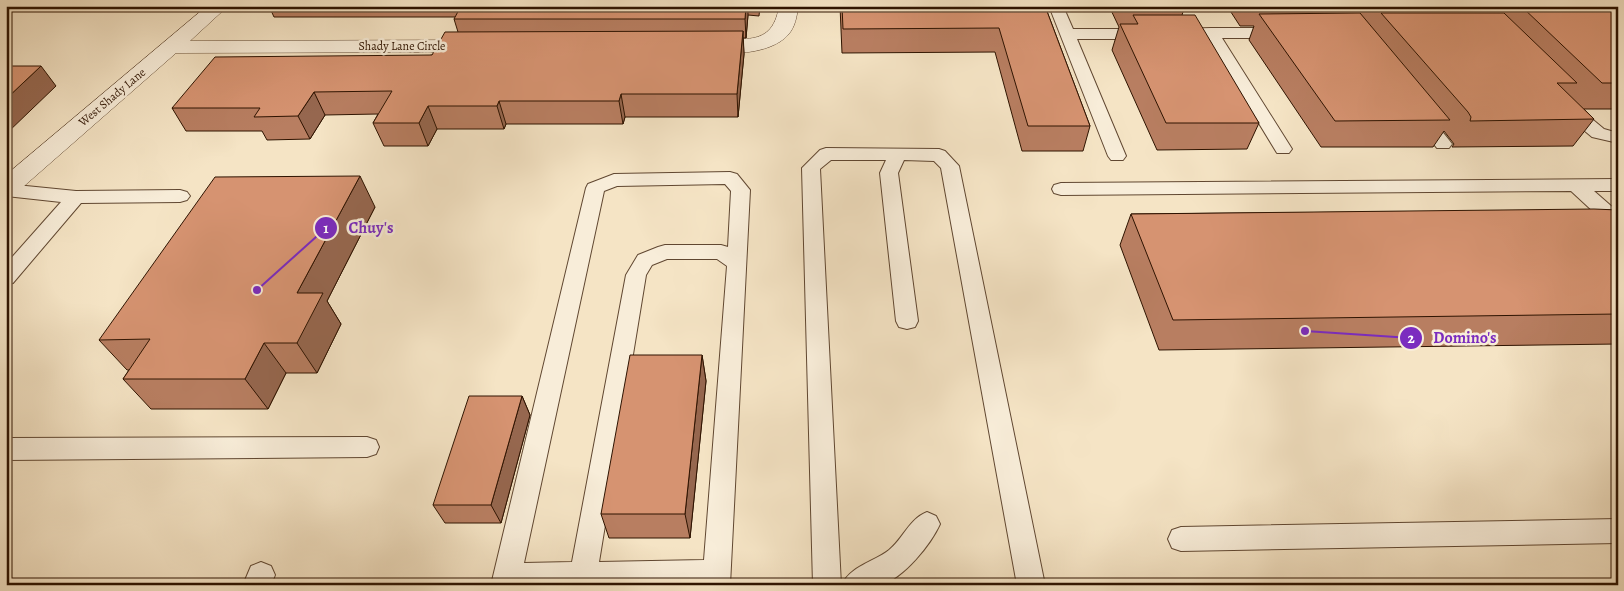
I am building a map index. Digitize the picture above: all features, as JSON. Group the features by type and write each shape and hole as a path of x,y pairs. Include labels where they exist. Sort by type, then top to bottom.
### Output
{"street":[{"name":"West Shady Lane","path":"6,189 219,6"},
{"path":"685,46 754,46 776,36 789,20 789,6"},
{"name":"Shady Lane Circle","path":"171,47 497,46"},
{"path":"6,164 34,164"}],"lane":[{"path":"1056,6 1117,156"},
{"path":"1211,33 1283,149"},
{"path":"1067,34 1296,33"},
{"path":"1557,97 1578,118 1598,133 1618,138"},
{"path":"1413,107 1443,144"},
{"path":"827,585 811,168 826,154 939,155 950,166 1032,585"},
{"path":"898,155 889,173 907,321"},
{"path":"730,178 741,190 717,579 583,576 506,580 595,188 614,180 730,178"},
{"path":"1575,185 1618,223"},
{"path":"1061,189 1618,185"},
{"path":"6,189 76,197 180,196"},
{"path":"6,278 76,197"},
{"path":"583,576 636,275 646,260 665,252 721,252 737,263"},
{"path":"6,449 367,447"},
{"path":"856,585 899,559 927,524"},
{"path":"1181,539 1618,531"}],"building":[{"path":"461,6 746,6 745,19 454,19"},
{"path":"842,6 1045,6 1090,126 1028,126 999,28 843,29"},
{"path":"1521,6 1618,6 1618,83 1602,83"},
{"path":"1360,13 1450,120 1335,121 1259,14"},
{"path":"1381,13 1504,13 1577,83 1557,83 1594,119 1470,121 1471,117 1468,112"},
{"path":"1133,15 1195,15 1259,123 1166,123 1120,24 1138,24"},
{"path":"743,31 737,94 621,94 619,101 499,101 497,106 428,106 419,123 373,123 392,91 314,92 298,116 254,117 260,108 172,108 215,57 432,55 445,32"},
{"path":"6,66 41,66 6,99"},
{"path":"360,176 297,293 323,293 297,343 264,343 245,379 123,379 150,339 99,340 215,177"},
{"path":"1618,210 1618,314 1173,320 1131,214"},
{"path":"630,355 702,355 685,514 601,514"},
{"path":"469,396 522,396 491,505 433,505"}],"place":[{"name":"Chuy's","path":"257,290"},
{"name":"Domino's","path":"1305,331"}]}
